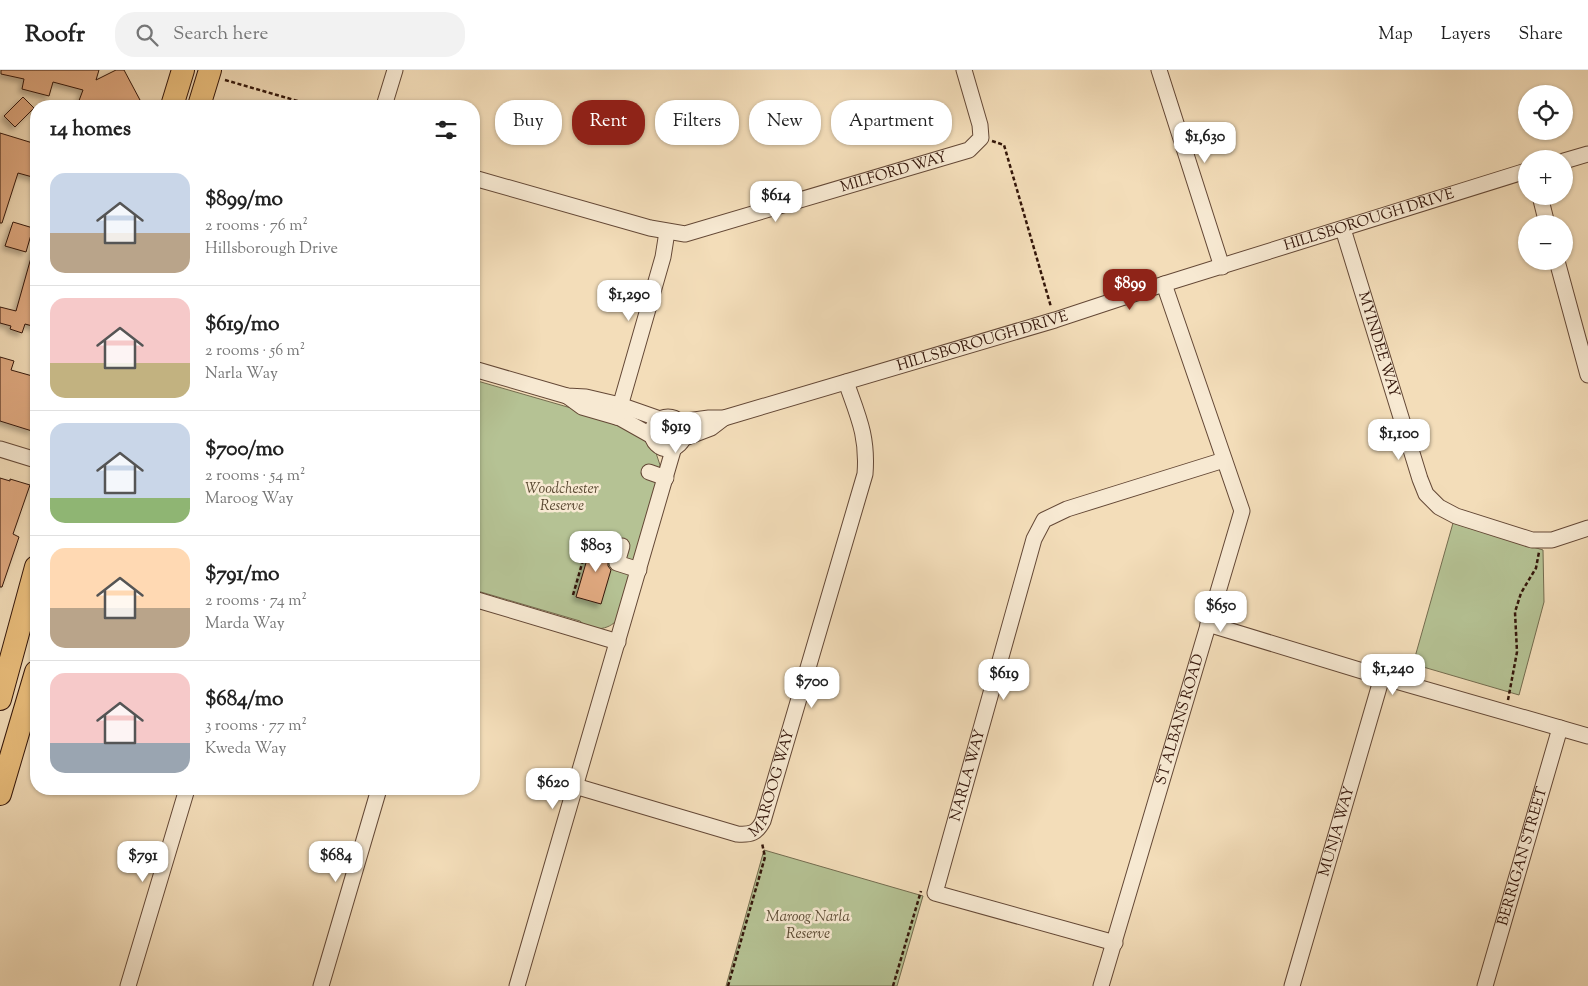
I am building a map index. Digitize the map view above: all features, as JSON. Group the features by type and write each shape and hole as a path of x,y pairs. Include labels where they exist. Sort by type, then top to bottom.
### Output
{"highway":[{"path":"174,100 183,70"},
{"path":"203,100 216,75"},
{"path":"0,699 30,589"},
{"path":"0,794 30,692"}],"street":[{"path":"386,100 395,70"},
{"path":"964,70 980,125 981,138"},
{"path":"1159,70 1222,267"},
{"name":"MILFORD WAY","path":"480,180 667,232 685,234 969,150 981,138"},
{"path":"1573,158 1588,154"},
{"name":"HILLSBOROUGH DRIVE","path":"679,422 724,418 846,382 1055,320 1518,174"},
{"name":"MYINDEE WAY","path":"1343,229 1426,494 1439,507 1456,516 1532,540 1552,540 1588,528"},
{"path":"618,411 663,257 667,232"},
{"path":"1560,270 1588,375"},
{"name":"ST ALBANS ROAD","path":"1101,986 1242,511 1164,284"},
{"path":"480,371 567,396 586,397 618,411 660,419"},
{"name":"MAROOG WAY","path":"575,786 737,834 749,835 758,830 764,820 865,474 867,454 865,436 846,382"},
{"path":"618,411 663,448 678,443"},
{"path":"517,986 666,478 678,443 684,432 679,422 673,417 665,417 654,424 653,438 663,460 666,478"},
{"name":"HILLSBOROUGH DRIVE","path":"678,443 711,428 724,418"},
{"path":"0,449 30,458"},
{"name":"NARLA WAY","path":"1115,943 935,893 1034,539 1044,520 1066,509 1224,460"},
{"path":"649,472 666,478"},
{"path":"617,541 617,563 639,570"},
{"path":"480,601 618,642"},
{"path":"1208,624 1382,677 1588,736"},
{"name":"MUNJA WAY","path":"1292,986 1382,677"},
{"name":"BERRIGAN STREET","path":"1485,986 1560,728"},
{"path":"128,986 185,795"},
{"path":"321,986 377,795"}],"path":[{"path":"216,75 296,100"},
{"path":"981,138 1004,144 1055,320"},
{"path":"573,594 590,536 602,533 617,541"},
{"path":"1506,712 1517,652 1515,612 1521,592 1538,562 1538,540"},
{"path":"728,986 765,857 758,830"},
{"path":"893,986 921,891"}],"green space":[{"name":"Woodchester Reserve","path":"480,382 630,425 645,433 654,447 660,465 656,494 618,619 609,626 599,629 584,625 580,621 480,592"},
{"path":"1453,523 1543,550 1544,602 1519,695 1413,664"},
{"name":"Maroog Narla Reserve","path":"764,850 923,896 897,986 726,986"}],"building":[{"path":"1,70 99,70 96,80 116,70 124,70 140,100 79,100 83,90 53,82 49,96 22,89 24,79 1,74"},
{"path":"23,97 30,104 30,112 15,127 4,116"},
{"path":"0,133 30,142 30,176 18,173 2,223 0,223"},
{"path":"13,222 30,227 30,238 26,252 5,246"},
{"path":"30,261 30,325 25,324 22,333 10,329 11,326 0,323 0,307 16,311"},
{"path":"0,357 14,361 11,370 30,375 30,430 0,421"},
{"path":"0,478 30,485 13,534 19,537 2,587 0,587"},
{"path":"593,539 613,544 608,561 608,566 611,570 601,604 576,597"}]}
